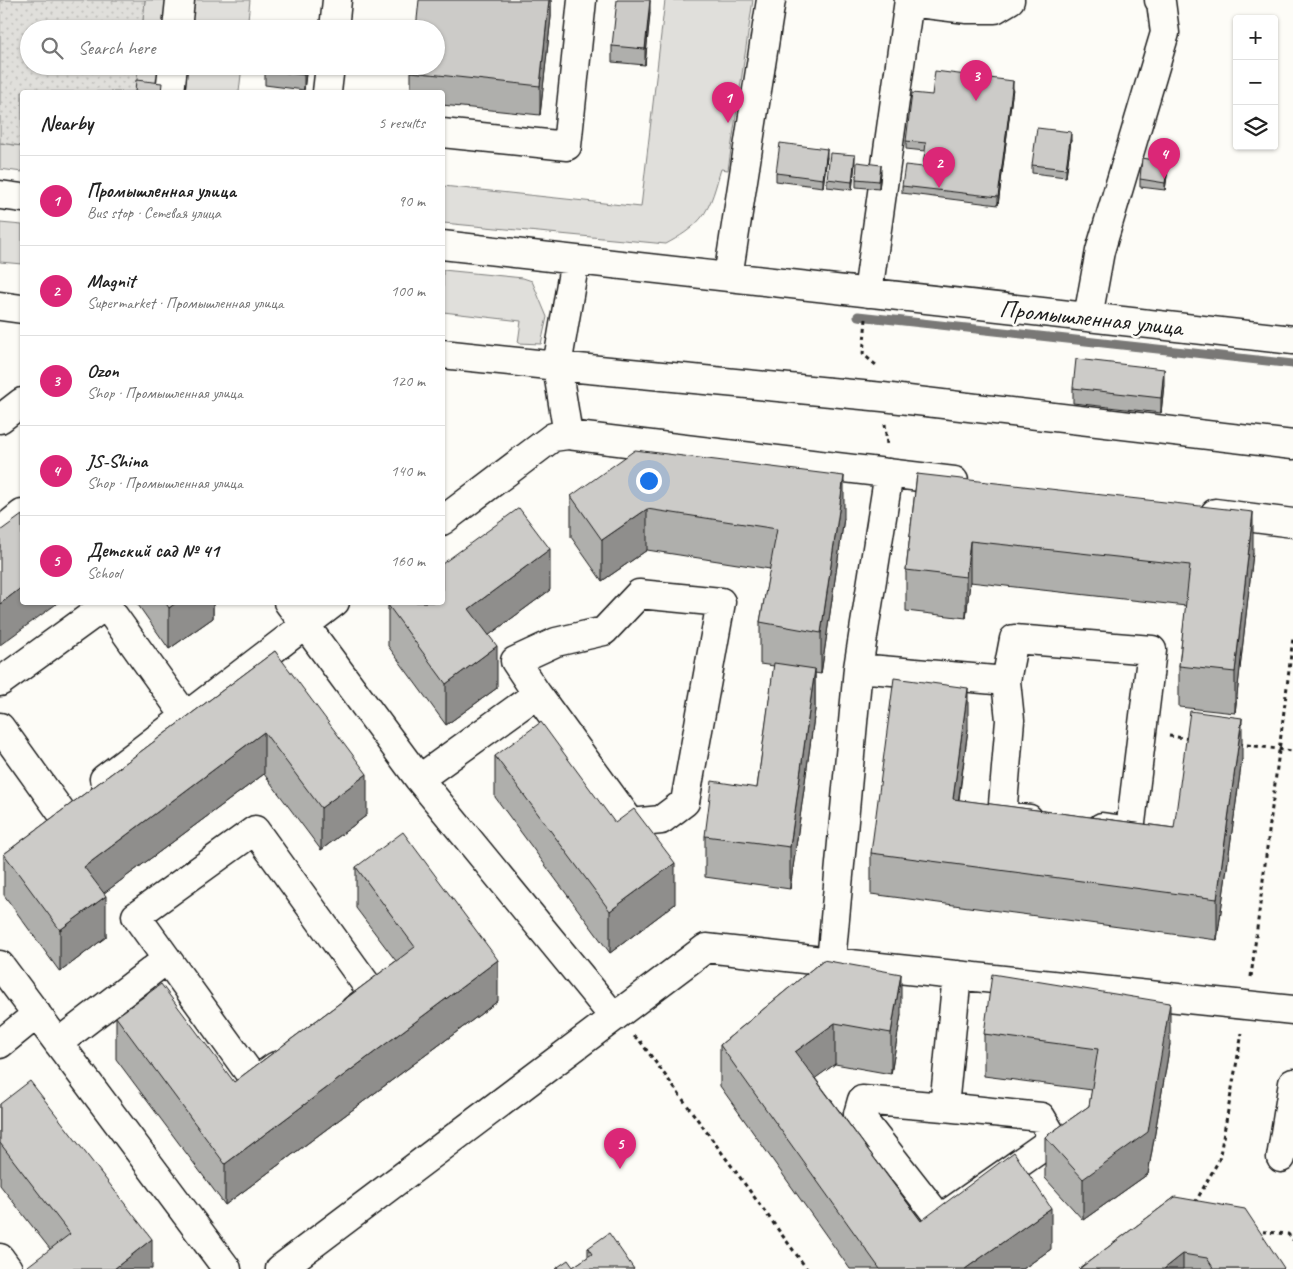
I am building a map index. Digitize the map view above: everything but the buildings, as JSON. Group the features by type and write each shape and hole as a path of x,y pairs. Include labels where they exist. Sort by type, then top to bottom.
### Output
{"street":[{"path":"178,20 180,0"},
{"path":"335,20 337,0"},
{"path":"445,133 567,146 582,0"},
{"path":"728,277 771,0"},
{"path":"868,293 909,1 967,9 995,9 1010,0"},
{"path":"1088,317 1100,251 1165,33 1161,2 1159,0"},
{"path":"170,90 172,75"},
{"path":"327,90 329,75"},
{"path":"0,195 20,198"},
{"name":"Промышленная улица","path":"445,245 1293,340"},
{"path":"568,435 557,366 575,260"},
{"path":"0,306 20,308"},
{"path":"445,354 883,397 1293,445"},
{"path":"0,418 20,403"},
{"path":"445,519 553,437 568,435 978,484"},
{"path":"831,962 858,668 890,473"},
{"path":"1195,510 1293,523"},
{"path":"0,532 20,516"},
{"path":"639,594 721,602 685,802 661,820 631,823 537,694 514,661 556,642 604,631 639,594"},
{"path":"290,605 419,779 614,1016"},
{"path":"38,830 331,605"},
{"path":"0,682 106,606 186,716"},
{"path":"1051,821 1002,816 1010,720 1006,681 1014,639 1152,650 1130,831 1080,825"},
{"path":"858,668 1006,681"},
{"path":"419,779 537,694"},
{"path":"0,727 74,802"},
{"path":"295,1052 255,1081 136,916 255,830 374,995 335,1023"},
{"path":"280,1269 706,948 1293,1010"},
{"path":"58,1042 167,959"},
{"path":"0,965 227,1269"},
{"path":"944,1107 957,975"},
{"path":"0,1044 37,1014"},
{"path":"1281,1158 1293,1083"},
{"path":"862,1100 944,1107 1041,1117 1054,1139 940,1219 858,1114 862,1100"},
{"path":"0,1258 8,1269"}],"path":[{"path":"1189,1210 1195,1203 1219,1160 1248,1005 1293,638"},
{"path":"1142,733 1191,739"},
{"path":"1230,743 1293,751"},
{"path":"614,1016 640,1041 806,1269"},
{"path":"1251,1230 1288,1234 1293,1240"}],"shaded area":[{"path":"0,0 145,0 143,20 20,20 20,75 137,75 136,90 20,90 20,146 0,143"},
{"path":"145,0 250,0 248,20 143,20"},
{"path":"665,0 753,0 728,170 721,169 711,201 705,213 685,232 666,244 445,223 445,186 641,207"},
{"path":"137,75 241,75 239,90 149,90 136,88"},
{"path":"0,143 20,146 20,172 0,169"},
{"path":"0,223 20,225 20,264 0,262"},
{"path":"445,270 523,278 532,281 547,317 541,344 518,343 521,321 445,312"}],"waterway":[{"path":"858,316 1293,364"}],"place":[{"name":"Ozon","path":"976,101"},
{"name":"Промышленная улица","path":"728,123"},
{"name":"JS-Shina","path":"1164,179"},
{"name":"Magnit","path":"939,188"},
{"name":"Детский сад № 41","path":"620,1169"}]}
